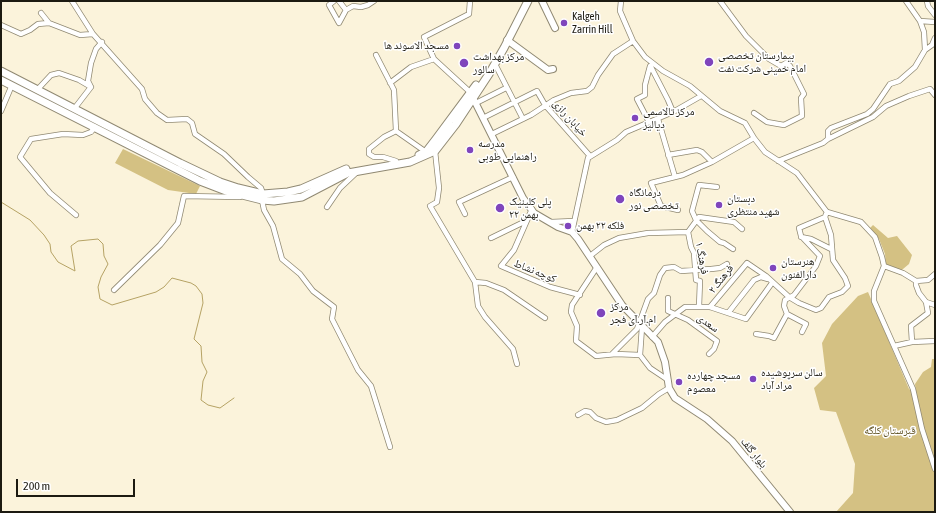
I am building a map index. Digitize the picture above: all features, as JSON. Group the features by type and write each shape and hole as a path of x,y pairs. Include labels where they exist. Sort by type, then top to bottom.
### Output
{"main road":[{"path":"2,81 200,181 244,196 263,197 301,189 333,173 352,167 419,160 435,151 439,142 473,98 495,64 528,1"},
{"path":"473,98 502,46 507,40"},
{"path":"1,71 220,182 274,201 302,197 338,177 417,156 426,152 439,142"}],"street":[{"path":"72,1 93,34 102,42 142,89 145,99 157,113 167,120 187,119 192,123 195,134 224,154 261,188 264,210 272,226 282,259 300,274 313,291 334,307 332,319 358,370 371,386 390,447"},
{"path":"334,1 329,5 339,23 346,10 353,6 361,7 374,1"},
{"path":"339,1 346,10"},
{"path":"470,1 469,14 424,37 434,59 473,98 523,198 532,209 547,221 572,232 590,256 622,305 658,342 668,380 669,388 642,408 617,420 606,422 596,418 590,412 584,411 578,415"},
{"path":"542,1 555,28"},
{"path":"621,1 620,11 633,41 645,57 673,112"},
{"path":"720,1 746,36 769,59 781,66 786,63 790,66 804,94 801,98 802,116 784,125 767,122 754,113"},
{"path":"906,1 920,21 924,32 926,50"},
{"path":"927,1 928,6 935,15"},
{"path":"41,13 49,24"},
{"path":"920,21 935,22"},
{"path":"1,25 21,34 38,24 49,24 80,35 93,34"},
{"path":"828,139 828,131 832,128 867,114 873,109 890,84 899,81 915,67 926,50 932,45 935,38"},
{"path":"507,40 548,70 553,70"},
{"path":"492,134 523,119 554,100 572,93 587,91 592,87 613,54 633,41"},
{"path":"91,87 88,81 91,63 96,49 102,42"},
{"path":"376,55 395,96 396,131"},
{"path":"645,57 663,71 690,86 720,111 745,122 754,138 766,152 797,173 826,214 831,235 833,260 845,278 848,286 842,292 829,297 821,308 816,310 809,308 789,297 771,281 761,277 754,280 728,313"},
{"path":"390,83 411,67 434,59"},
{"path":"495,64 523,119"},
{"path":"649,122 637,99 645,95 645,85 650,66"},
{"path":"37,90 51,75 59,73 79,80 91,87"},
{"path":"1,111 12,85"},
{"path":"74,109 91,87"},
{"path":"473,98 506,88"},
{"path":"778,161 819,145 873,117 886,106 930,89 935,95"},
{"name":"خیابان رازی","path":"514,103 537,91 545,105 590,156"},
{"path":"572,232 588,158 617,140 626,132 649,122 658,120 701,96"},
{"path":"483,118 514,103"},
{"path":"658,120 676,177"},
{"path":"76,215 50,193 20,157 31,139 63,134 83,135 91,132 95,127"},
{"path":"396,131 426,152"},
{"path":"396,131 384,137 369,149 369,154 374,157 383,157 399,162"},
{"path":"678,210 661,206 651,183 676,177 712,162 754,138"},
{"path":"668,155 697,150 702,152 712,162"},
{"path":"435,151 438,188 437,202 430,206 475,282 478,306 485,317 512,349 517,364"},
{"path":"327,207 340,188 358,171"},
{"path":"465,214 460,202 513,177"},
{"path":"718,187 700,185 692,210 696,220 720,242 733,249"},
{"path":"114,290 160,245 178,223 184,196 244,196"},
{"name":"کوچه نشاط","path":"532,209 514,250 501,266 550,287 580,295"},
{"path":"802,332 806,324 787,314 784,306 785,300 794,295 820,260 820,256 801,236 798,228 826,214 853,219 865,226 875,237 884,266 874,291 874,301 913,389 922,429 935,469"},
{"path":"590,256 604,244 619,238 648,233 688,232 699,217 734,222 742,229"},
{"path":"491,238 526,221"},
{"path":"547,221 574,221"},
{"name":"فرهنگ ۱","path":"688,232 691,247 694,253 696,280 700,281 699,307"},
{"path":"801,236 811,239 831,249"},
{"name":"فرهنگ ۲","path":"710,307 747,263 771,281"},
{"path":"668,380 650,368 640,355 641,326 648,299 654,293 660,274 665,268 674,267 681,271 720,268 727,264"},
{"path":"884,266 902,273 916,281 928,280 935,274"},
{"path":"597,267 572,305 572,312 577,326 576,341 596,356 612,354 640,355"},
{"path":"652,337 674,315 685,307 710,307 746,319 771,281"},
{"path":"912,342 911,326 928,313 926,302 919,293 916,281"},
{"path":"475,282 486,283 504,290 545,318"},
{"path":"668,298 668,311 674,315"},
{"path":"926,302 935,305"},
{"path":"756,334 774,338 787,314"},
{"name":"سعدی","path":"674,315 688,320 717,341 714,349 709,354"},
{"path":"612,354 641,326"},
{"path":"894,346 912,342 935,341"},
{"name":"بلوار گلف","path":"669,388 675,398 697,413 732,441 790,512"}],"green space":[{"path":"123,149 200,186 196,194 168,190 115,163"},
{"path":"873,225 888,238 897,236 912,255 909,264 900,271 886,266 885,254 879,239 870,228"},
{"name":"قبرستان کلگه","path":"868,292 909,389 916,392 915,384 923,372 931,367 932,359 935,359 935,512 836,512 853,493 855,464 836,412 820,410 814,388 826,376 822,343 832,324 858,296"}],"waterway":[{"path":"1,202 30,220 44,235 50,244 51,252 58,262 75,271 71,246 78,241 98,239 103,244 104,256 108,264 101,277 98,287 100,299 112,305 156,292 164,287 172,278 191,283 196,286 202,294 203,303 194,339 201,346 202,362 207,372 203,381 201,400 208,405 220,408 234,398"}],"place":[{"name":"Kalgeh Zarrin Hill","path":"564,23"},
{"name":"مسجد الاسوند ها","path":"457,46"},
{"name":"بیمارستان تخصصی امام خمینی شرکت نفت","path":"709,62"},
{"name":"مرکز بهداشت سالور","path":"464,63"},
{"name":"مرکز تالاسمی دیالیز","path":"635,118"},
{"name":"مدرسه راهنمایی طوبی","path":"470,150"},
{"name":"درمانگاه تخصصی نور","path":"620,199"},
{"name":"دبستان شهید منتظری","path":"719,205"},
{"name":"پلی کلینیک ۲۲ بهمن","path":"500,208"},
{"name":"فلکه ۲۲ بهمن","path":"568,226"},
{"name":"هنرستان دارالفنون","path":"773,268"},
{"name":"مرکز ام.آر.آی فجر","path":"601,313"},
{"name":"سالن سرپوشیده مراد آباد","path":"753,379"},
{"name":"مسجد چهارده معصوم","path":"679,382"}]}
